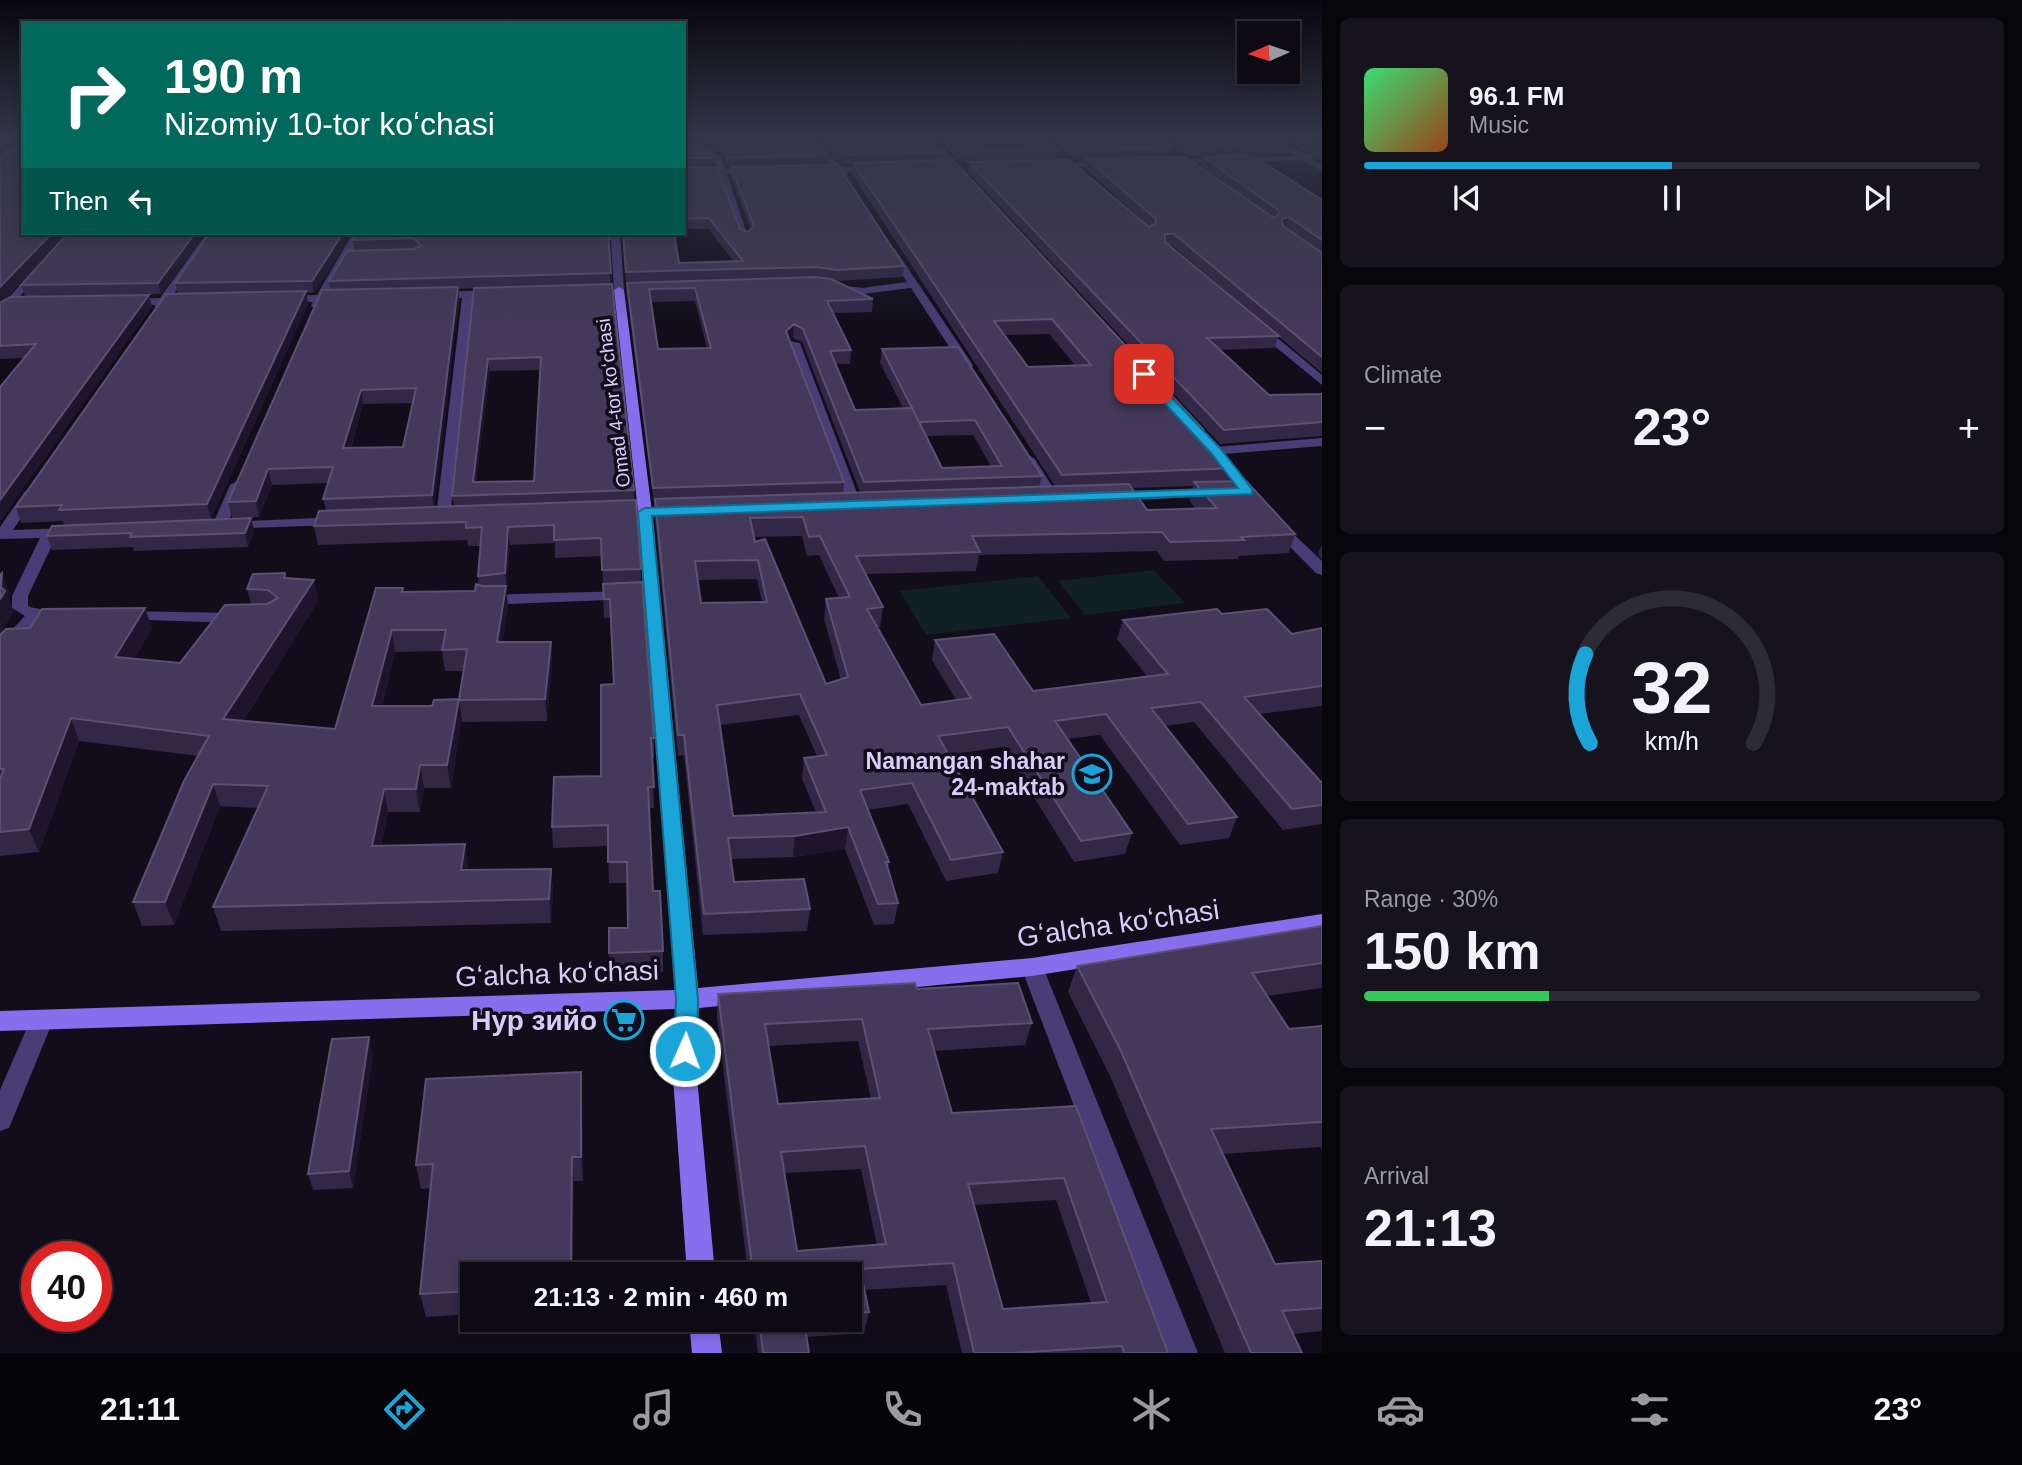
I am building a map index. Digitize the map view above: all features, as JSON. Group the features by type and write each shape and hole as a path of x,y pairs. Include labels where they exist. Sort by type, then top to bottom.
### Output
{"street":[{"path":"732,198 746,238"},
{"path":"148,323 211,235"},
{"path":"308,324 320,298 349,257 357,235"},
{"path":"577,236 615,235"},
{"name":"Omad 4-tor koʻchasi","path":"615,235 645,512 687,999 685,1077 700,1262"},
{"path":"887,243 973,375"},
{"path":"0,314 46,263"},
{"path":"815,284 862,291 914,284"},
{"path":"427,296 509,293"},
{"path":"444,517 467,294"},
{"path":"268,299 360,297"},
{"path":"108,302 203,300"},
{"path":"10,303 24,303"},
{"path":"1250,320 1322,381"},
{"path":"794,343 855,506"},
{"path":"1322,442 1211,446 1299,550 1322,570"},
{"path":"1017,443 1054,500"},
{"path":"241,476 212,527 351,521"},
{"path":"1,535 41,479"},
{"path":"1095,498 1248,492"},
{"path":"1,535 89,531"},
{"path":"50,533 20,596 20,608 35,615 76,615"},
{"path":"484,600 652,595"},
{"path":"0,652 35,615"},
{"path":"103,616 253,618"},
{"name":"Gʻalcha koʻchasi","path":"0,1021 687,999 1032,967 1322,922"},
{"path":"1032,967 1183,1353"},
{"path":"0,1120 41,1021"},
{"path":"705,1332 707,1353"}],"shaded area":[{"path":"1154,570 1185,603 1085,615 1058,581"},
{"path":"1038,576 1071,618 926,635 900,591"}],"building":[{"path":"0,198 21,198 21,235 50,235 0,287"},
{"path":"686,198 728,198 740,229 748,232 754,226 743,198 860,198 904,266 837,270 816,267 626,272 623,235 674,235 679,263 743,261 709,218 686,219"},
{"path":"877,198 988,198 1203,429 1198,429 1235,468 1062,475","holes":["1052,319 1091,365 1028,367 994,321"]},
{"path":"1003,198 1115,198 1149,227 1156,223 1156,219 1132,198 1245,198 1274,218 1280,213 1262,198 1322,200 1322,240 1289,217 1282,219 1283,226 1322,253 1322,357 1174,234 1165,234 1165,242 1279,336 1207,338 1269,395 1322,394 1322,422 1224,430"},
{"path":"66,235 194,235 158,283 21,285"},
{"path":"209,235 342,235 312,281 175,283"},
{"path":"357,235 608,235 611,273 329,281 347,251 414,249 421,245 414,238 353,240"},
{"path":"816,277 831,279 873,299 827,301 851,350 830,351 855,410 912,408 882,349 958,347 1042,476 864,482 803,329 794,324 786,331 844,482 653,488 627,283","holes":["695,288 711,348 658,349 649,289","975,420 1002,466 942,468 919,422"]},
{"path":"612,284 634,490 452,496 474,288","holes":["541,357 534,481 473,482 488,359"]},
{"path":"458,287 432,495 323,499 333,467 268,469 256,501 228,502 322,290","holes":["416,388 403,447 343,448 361,390"]},
{"path":"306,291 207,504 59,510 62,505 16,507 166,294"},
{"path":"149,295 0,500 0,387 36,344 0,346 0,303 10,297"},
{"path":"1246,481 1295,534 1241,537 1244,540 1170,542 1162,532 972,536 980,552 856,556 883,607 867,609 921,705 971,698 935,640 994,634 1033,691 1168,674 1123,620 1217,609 1222,614 1267,609 1292,634 1322,628 1322,686 1244,697 1322,783 1322,805 1292,809 1201,702 1151,708 1237,817 1188,824 1106,714 1055,721 1132,833 1081,841 1008,727 938,736 1003,852 951,860 912,783 860,790 889,862 886,862 898,903 878,904 848,827 795,836 728,838 734,882 804,879 810,909 704,914 684,735 678,735 655,499 1129,484 1147,510 1217,508 1194,482","holes":["803,517 809,537 820,536 850,597 826,599 848,677 826,684 765,539 755,542 750,518","758,560 767,602 701,603 695,561","800,694 827,755 804,758 826,812 733,816 717,705"]},
{"path":"636,500 641,569 602,570 601,538 554,540 554,525 508,527 505,573 478,576 482,527 466,528 466,522 314,526 319,511"},
{"path":"251,518 245,533 130,537 132,533 47,536 52,526"},
{"path":"2,573 1,587 5,591 0,599 0,575"},
{"path":"285,573 284,578 314,580 223,719 335,729 376,588 403,588 402,592 475,591 476,584 506,586 497,642 551,642 545,699 459,700 467,649 442,650 446,630 392,630 372,706 432,706 434,700 459,699 447,765 420,765 416,789 384,789 372,846 465,844 461,870 551,869 549,899 213,907 268,786 213,784 165,902 133,902 184,781 209,736 71,718 29,829 0,832 0,779 4,769 0,769 0,635 6,629 30,628 42,609 145,608 115,657 180,663 225,605 267,604 278,598 268,590 247,589 253,574"},
{"path":"642,582 654,738 651,738 654,787 648,787 653,891 660,891 663,951 609,953 609,928 628,928 627,862 608,862 608,825 552,827 554,777 601,776 601,685 614,684 610,599 604,599 603,584"},
{"path":"1322,926 1322,963 1252,973 1289,1029 1322,1026 1322,1122 1211,1129 1275,1264 1322,1261 1322,1308 1282,1311 1302,1353 1251,1353 1121,1051 1077,966"},
{"path":"915,983 917,989 1018,983 1032,1023 928,1029 952,1113 1076,1106 1168,1353 1124,1353 1122,1346 974,1353 953,1263 862,1269 862,1262 752,1262 718,994","holes":["862,1019 880,1098 778,1104 765,1024","865,1146 886,1244 797,1251 781,1152","1064,1178 1107,1302 1003,1309 968,1184"]},
{"path":"369,1037 349,1171 308,1174 332,1039"},
{"path":"581,1072 581,1157 572,1157 571,1262 460,1262 460,1292 420,1294 433,1164 416,1165 426,1079"},
{"path":"862,1279 869,1312 862,1312"},
{"path":"760,1332 806,1332 809,1353 763,1353"}],"place":[{"name":"Namangan shahar 24-maktab","path":"1092,774"},
{"name":"Нур зийо","path":"624,1020"}],"route":[{"path":"685,1051 687,999 645,512 1248,492 1215,451 1144,374"}]}
